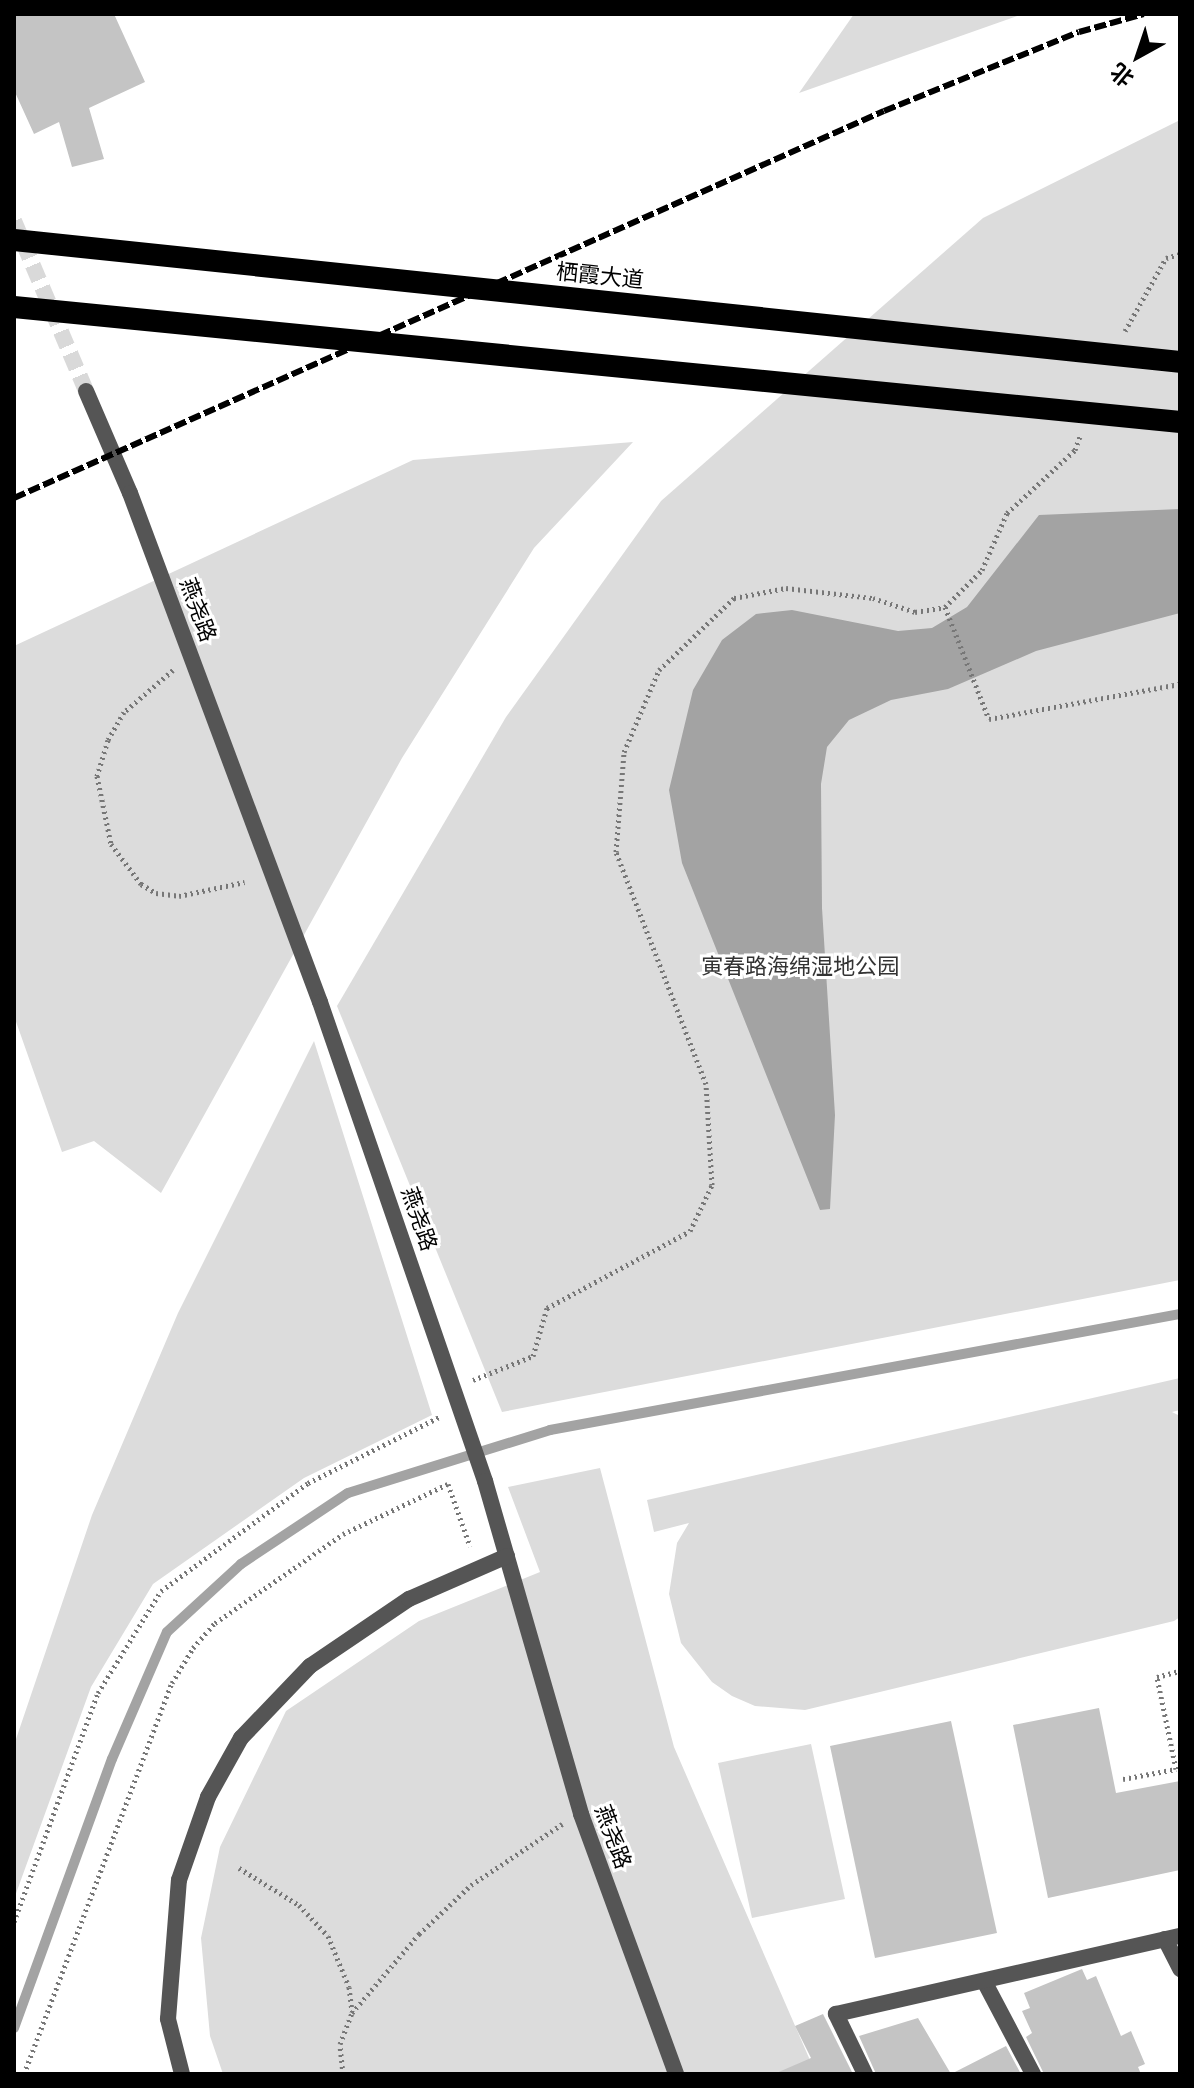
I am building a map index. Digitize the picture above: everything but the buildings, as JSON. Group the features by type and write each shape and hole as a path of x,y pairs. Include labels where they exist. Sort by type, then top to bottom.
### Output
{"highway":[{"name":"栖霞大道","path":"14,240 1180,362"},
{"path":"14,307 1180,422"}],"street":[{"name":"燕尧路","path":"86,391 192,658 454,1387 485,1481 581,1814 676,2074"},
{"path":"182,2074 168,2019 179,1880 208,1797 241,1738 310,1666 409,1599 507,1556"},
{"path":"865,2074 836,2014 1173,1937 1180,1969"},
{"path":"984,1981 1033,2074"}],"path":[{"path":"1122,338 1140,295 1166,258 1180,254"},
{"path":"14,1922 98,1693 161,1591 308,1483 438,1419 454,1387 533,1356 547,1308 690,1231 712,1185 706,1084 616,852 624,752 659,670 734,598 786,588 873,598 915,612 945,607 982,570 1007,513 1075,450 1087,422"},
{"path":"945,607 989,719 1180,684"},
{"path":"192,658 124,712 97,776 100,810 111,844 141,884 156,893 179,896 245,882"},
{"path":"24,2074 172,1683 215,1623 343,1534 448,1484 478,1569"},
{"path":"1123,1779 1176,1769 1157,1677 1180,1671"},
{"path":"343,2074 340,2044 352,2013 419,1934 471,1885 581,1814"},
{"path":"239,1868 299,1905 328,1936 349,1987 352,2013"}],"green space":[{"path":"854,14 1023,14 799,93"},
{"name":"寅春路海绵湿地公园","path":"1180,120 1180,1280 502,1412 337,1006 506,717 661,501 983,218"},
{"path":"633,442 534,548 402,758 161,1193 94,1141 62,1152 14,1016 14,646 413,460"},
{"path":"314,1041 432,1415 304,1478 153,1584 91,1687 14,1899 14,1745 92,1515 178,1313"},
{"path":"1180,1378 1180,1410 1172,1412 1180,1416 1180,1617 1174,1621 805,1710 755,1706 732,1696 712,1682 681,1643 669,1594 677,1543 689,1523 654,1532 647,1500"},
{"path":"600,1468 674,1747 816,2074 223,2074 210,2036 201,1938 220,1847 286,1711 419,1621 540,1572 508,1487"},
{"path":"811,1744 845,1899 752,1918 718,1763"}],"shaded area":[{"path":"1180,509 1180,613 1036,651 948,689 891,700 849,720 827,747 821,784 822,908 835,1115 830,1209 820,1210 682,863 669,790 693,690 722,640 756,614 792,610 898,631 932,628 967,607 1039,515"}],"waterway":[{"path":"14,2028 112,1759 167,1632 241,1564 348,1493 550,1430 1180,1314"}],"tunnel":[{"path":"14,221 86,391"}],"railway":[{"path":"14,498 884,111 1079,32 1144,14"}]}
